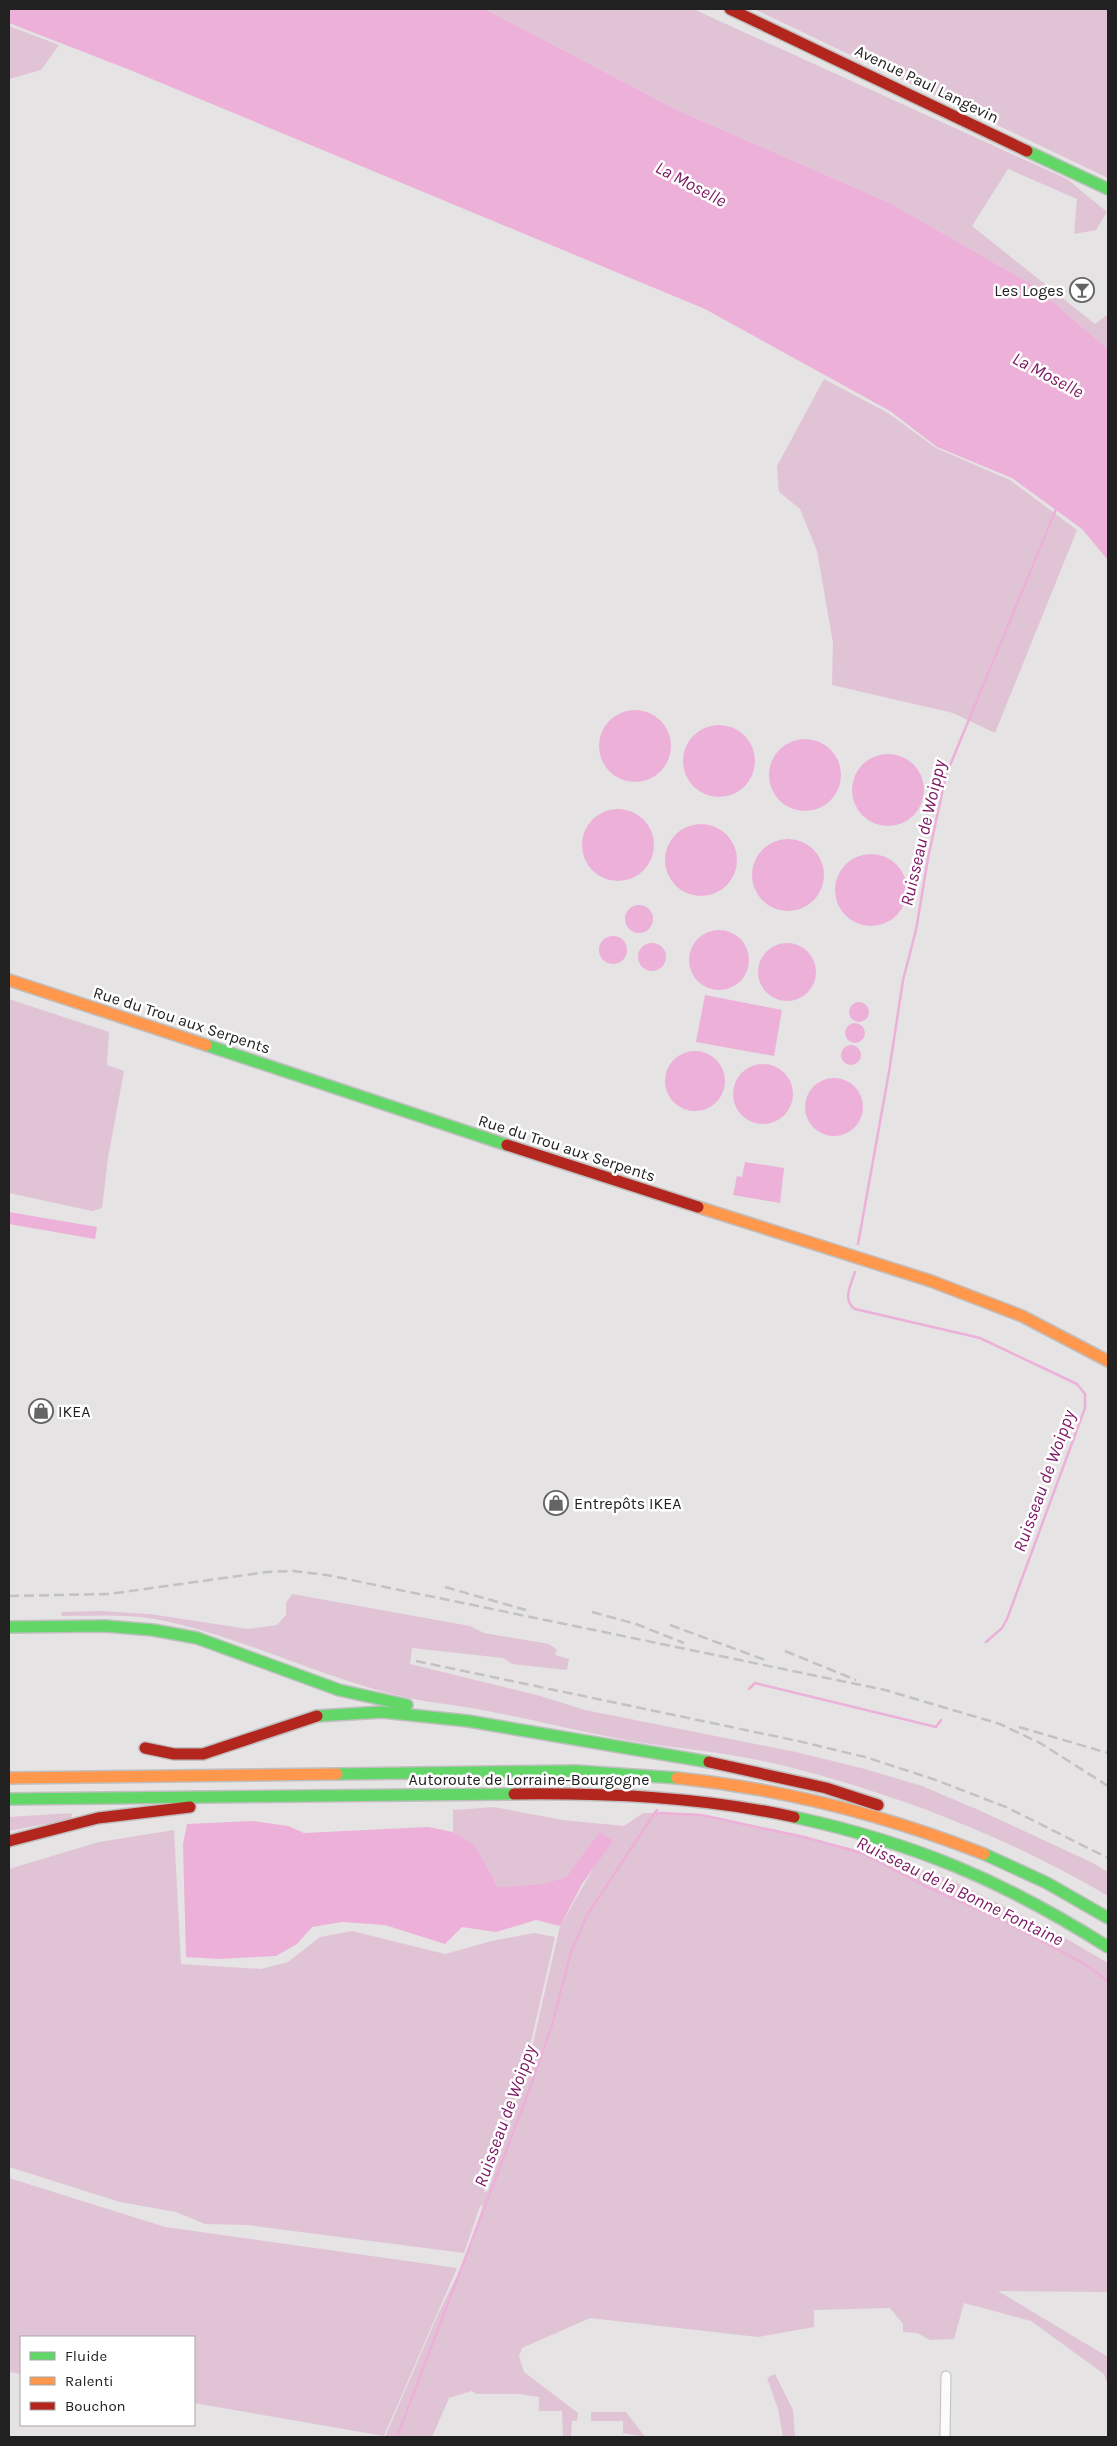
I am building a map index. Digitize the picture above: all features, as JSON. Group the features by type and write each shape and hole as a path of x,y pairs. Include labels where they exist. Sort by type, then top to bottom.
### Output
{"main road":[{"name":"Avenue Paul Langevin","path":"730,9 1108,189"},
{"name":"Rue du Trou aux Serpents","path":"9,980 587,1172 939,1284 1030,1320 1108,1361"},
{"path":"9,1627 105,1626 153,1630 197,1638 339,1690 432,1710 468,1721"},
{"path":"145,1748 174,1754 203,1754 290,1723 324,1714 382,1712 468,1721 719,1764 818,1786 875,1804 906,1817 940,1837"},
{"name":"Autoroute de Lorraine-Bourgogne","path":"9,1778 396,1772 635,1772 686,1776 780,1791 875,1815 940,1837 1010,1866 1108,1918"},
{"name":"Autoroute de Lorraine-Bourgogne","path":"9,1799 594,1793 662,1796 744,1807 833,1826 892,1842 967,1869 1048,1909 1108,1947"},
{"path":"9,1841 73,1824 120,1815 204,1806 218,1797"}],"street":[{"path":"945,2437 946,2376"}],"shaded area":[{"path":"485,9 693,9 1067,179 1107,212 1096,230 1074,234 1077,199 1008,169 972,226 1095,324 1108,314 1108,349 1033,285 890,203 677,110"},
{"path":"754,9 1108,9 1108,178"},
{"path":"9,26 59,45 41,70 9,79"},
{"path":"824,379 888,413 936,448 1010,480 1077,530 995,733 953,713 832,685 833,643 817,551 800,509 779,492 777,466"},
{"path":"9,999 109,1032 107,1065 124,1071 108,1158 102,1208 92,1211 9,1193"},
{"path":"292,1594 470,1626 484,1633 549,1644 557,1650 555,1655 569,1659 567,1670 512,1664 503,1658 412,1648 410,1664 537,1695 585,1710 796,1752 865,1769 922,1786 1093,1863 1108,1872 1108,1896 1029,1853 943,1816 855,1785 811,1773 753,1759 643,1743 498,1713 406,1697 335,1677 216,1635 155,1619 121,1616 62,1616 61,1612 101,1611 150,1614 248,1629 277,1625 286,1615 286,1603"},
{"path":"494,1807 562,1820 624,1826 643,1813 686,1813 717,1817 880,1855 949,1879 1048,1928 1108,1963 1108,2292 998,2291 1108,2357 1108,2386 1104,2374 1031,2321 964,2303 954,2339 930,2340 917,2333 903,2332 903,2324 890,2308 814,2310 814,2327 758,2337 590,2318 522,2348 519,2356 524,2372 578,2413 577,2421 572,2421 571,2437 563,2437 562,2411 539,2411 539,2397 519,2394 477,2394 472,2391 449,2398 432,2437 385,2437 439,2312 467,2256 483,2205 480,2206 464,2253 247,2225 205,2224 176,2212 120,2202 9,2167 9,1869 99,1842 174,1830 181,1964 261,1969 288,1962 320,1937 352,1931 445,1954 492,1941 534,1933 555,1937 527,2059 484,2192 488,2191 527,2069 560,1926 596,1864 582,1857 566,1877 541,1884 498,1887 475,1845 453,1832 453,1810"},
{"path":"72,1813 71,1819 9,1831 9,1817"},
{"path":"9,2178 165,2227 457,2268 384,2436 195,2403 195,2336 20,2336 20,2374 9,2372"},
{"path":"775,2374 793,2410 795,2437 783,2437 778,2409 767,2378"},
{"path":"591,2412 626,2412 645,2437 623,2433 623,2421 591,2421"}],"water":[{"name":"La Moselle","path":"9,9 485,9 677,110 890,203 1033,285 1108,349 1108,560 1082,529 1012,478 937,447 890,411 705,309 130,70 9,23"},
{"path":"635,710 649,713 661,720 668,732 671,746 668,760 661,772 649,779 635,782 621,779 609,772 602,760 599,746 602,732 609,720 621,713"},
{"path":"712,725 726,725 745,735 755,754 755,768 745,787 726,797 712,797 693,787 683,768 683,754 693,735"},
{"path":"805,739 819,742 831,749 838,761 841,775 838,789 831,801 819,808 805,811 791,808 779,801 772,789 769,775 772,761 779,749 791,742"},
{"path":"888,754 902,757 914,764 921,776 924,790 921,804 914,816 902,823 888,826 874,823 862,816 855,804 852,790 855,776 862,764 874,757"},
{"path":"625,809 644,819 652,831 654,845 652,859 644,871 632,879 611,881 592,871 584,859 582,838 592,819 604,811"},
{"path":"694,824 708,824 727,834 737,853 737,867 727,886 708,896 694,896 675,886 665,867 665,853 675,834"},
{"path":"795,839 814,849 822,861 824,875 822,889 814,901 802,909 781,911 762,901 754,889 752,868 762,849 774,841"},
{"path":"864,854 878,854 897,864 907,883 907,897 897,916 878,926 864,926 845,916 835,897 835,883 845,864"},
{"path":"639,905 649,909 653,919 649,929 639,933 629,929 625,919 629,909"},
{"path":"719,930 736,935 744,943 749,960 744,977 736,985 719,990 702,985 694,977 689,960 694,943 702,935"},
{"path":"613,936 623,940 627,950 623,960 613,964 603,960 599,950 603,940"},
{"path":"652,943 662,947 666,957 662,967 652,971 642,967 638,957 642,947"},
{"path":"781,943 793,943 803,947 812,956 816,978 808,993 793,1001 781,1001 771,997 762,988 758,978 758,966 762,956 771,947"},
{"path":"705,995 782,1010 774,1056 696,1042"},
{"path":"859,1002 866,1005 869,1012 866,1019 859,1022 852,1019 849,1012 852,1005"},
{"path":"855,1023 862,1026 865,1033 862,1040 855,1043 848,1040 845,1033 848,1026"},
{"path":"851,1045 858,1048 861,1055 858,1062 851,1065 844,1062 841,1055 844,1048"},
{"path":"695,1051 712,1056 720,1064 725,1081 720,1098 712,1106 695,1111 678,1106 670,1098 665,1081 670,1064 678,1056"},
{"path":"763,1064 780,1069 788,1077 793,1094 788,1111 780,1119 763,1124 746,1119 738,1111 733,1094 738,1077 746,1069"},
{"path":"828,1078 840,1078 855,1086 863,1101 863,1113 855,1128 840,1136 828,1136 813,1128 805,1113 805,1101 813,1086"},
{"path":"745,1162 784,1168 780,1203 733,1195 737,1176 742,1177"},
{"path":"9,1212 97,1227 95,1239 9,1224"},
{"path":"253,1821 288,1826 304,1833 428,1827 453,1832 475,1845 498,1887 541,1884 566,1877 600,1832 613,1841 582,1884 560,1926 536,1920 496,1932 462,1927 445,1944 385,1925 342,1922 312,1927 297,1944 276,1956 219,1959 186,1957 183,1844 187,1824"}],"waterway":[{"name":"Ruisseau de Woippy","path":"858,1244 889,1072 903,980 916,930 928,858 946,775 1057,507"},
{"name":"Ruisseau de Woippy","path":"855,1272 848,1297 851,1306 855,1309 980,1338 1077,1384 1085,1394 1085,1408 1007,1619 1002,1628 986,1642"},
{"name":"Ruisseau de Woippy","path":"749,1689 755,1683 936,1727 941,1720"},
{"name":"Ruisseau de la Bonne Fontaine","path":"657,1810 654,1814 701,1815 804,1837 861,1853 932,1889 1000,1919 1083,1963 1108,1981"},
{"name":"Ruisseau de Woippy","path":"397,2437 529,2091 552,2025 571,1952 587,1915 654,1814"}],"railway":[{"path":"9,1596 109,1594 267,1572 293,1571 327,1575 885,1690 1000,1724 1040,1743 1108,1786"},
{"path":"445,1587 526,1610"},
{"path":"592,1612 636,1624 684,1643"},
{"path":"670,1625 765,1660"},
{"path":"785,1651 856,1680"},
{"path":"416,1661 798,1741 865,1757 933,1779 1006,1807 1108,1858"},
{"path":"1019,1727 1108,1753"}],"traffic: fast":[{"path":"1027,151 1108,189"},
{"path":"206,1045 507,1145"},
{"path":"9,1627 105,1626 153,1630 197,1638 339,1690 407,1705"},
{"path":"317,1716 382,1712 468,1721 709,1762"},
{"path":"337,1774 576,1771 677,1778"},
{"path":"9,1799 514,1794"},
{"path":"794,1817 879,1839 957,1867 1032,1902 1108,1947"},
{"path":"984,1854 1047,1883 1108,1918"}],"traffic: slow":[{"path":"9,980 206,1045"},
{"path":"698,1207 931,1281 1022,1316 1108,1361"},
{"path":"9,1778 337,1774"},
{"path":"677,1778 756,1789 834,1806 909,1827 984,1854"}],"traffic: jam":[{"path":"730,9 1027,151"},
{"path":"507,1145 698,1207"},
{"path":"145,1748 174,1754 203,1754 317,1716"},
{"path":"709,1762 826,1788 878,1805"},
{"path":"514,1794 584,1794 655,1798 725,1805 794,1817"},
{"path":"9,1841 98,1818 190,1807"}],"place":[{"name":"Les Loges","path":"1082,290"},
{"name":"IKEA","path":"41,1411"},
{"name":"Entrepôts IKEA","path":"556,1503"}]}
